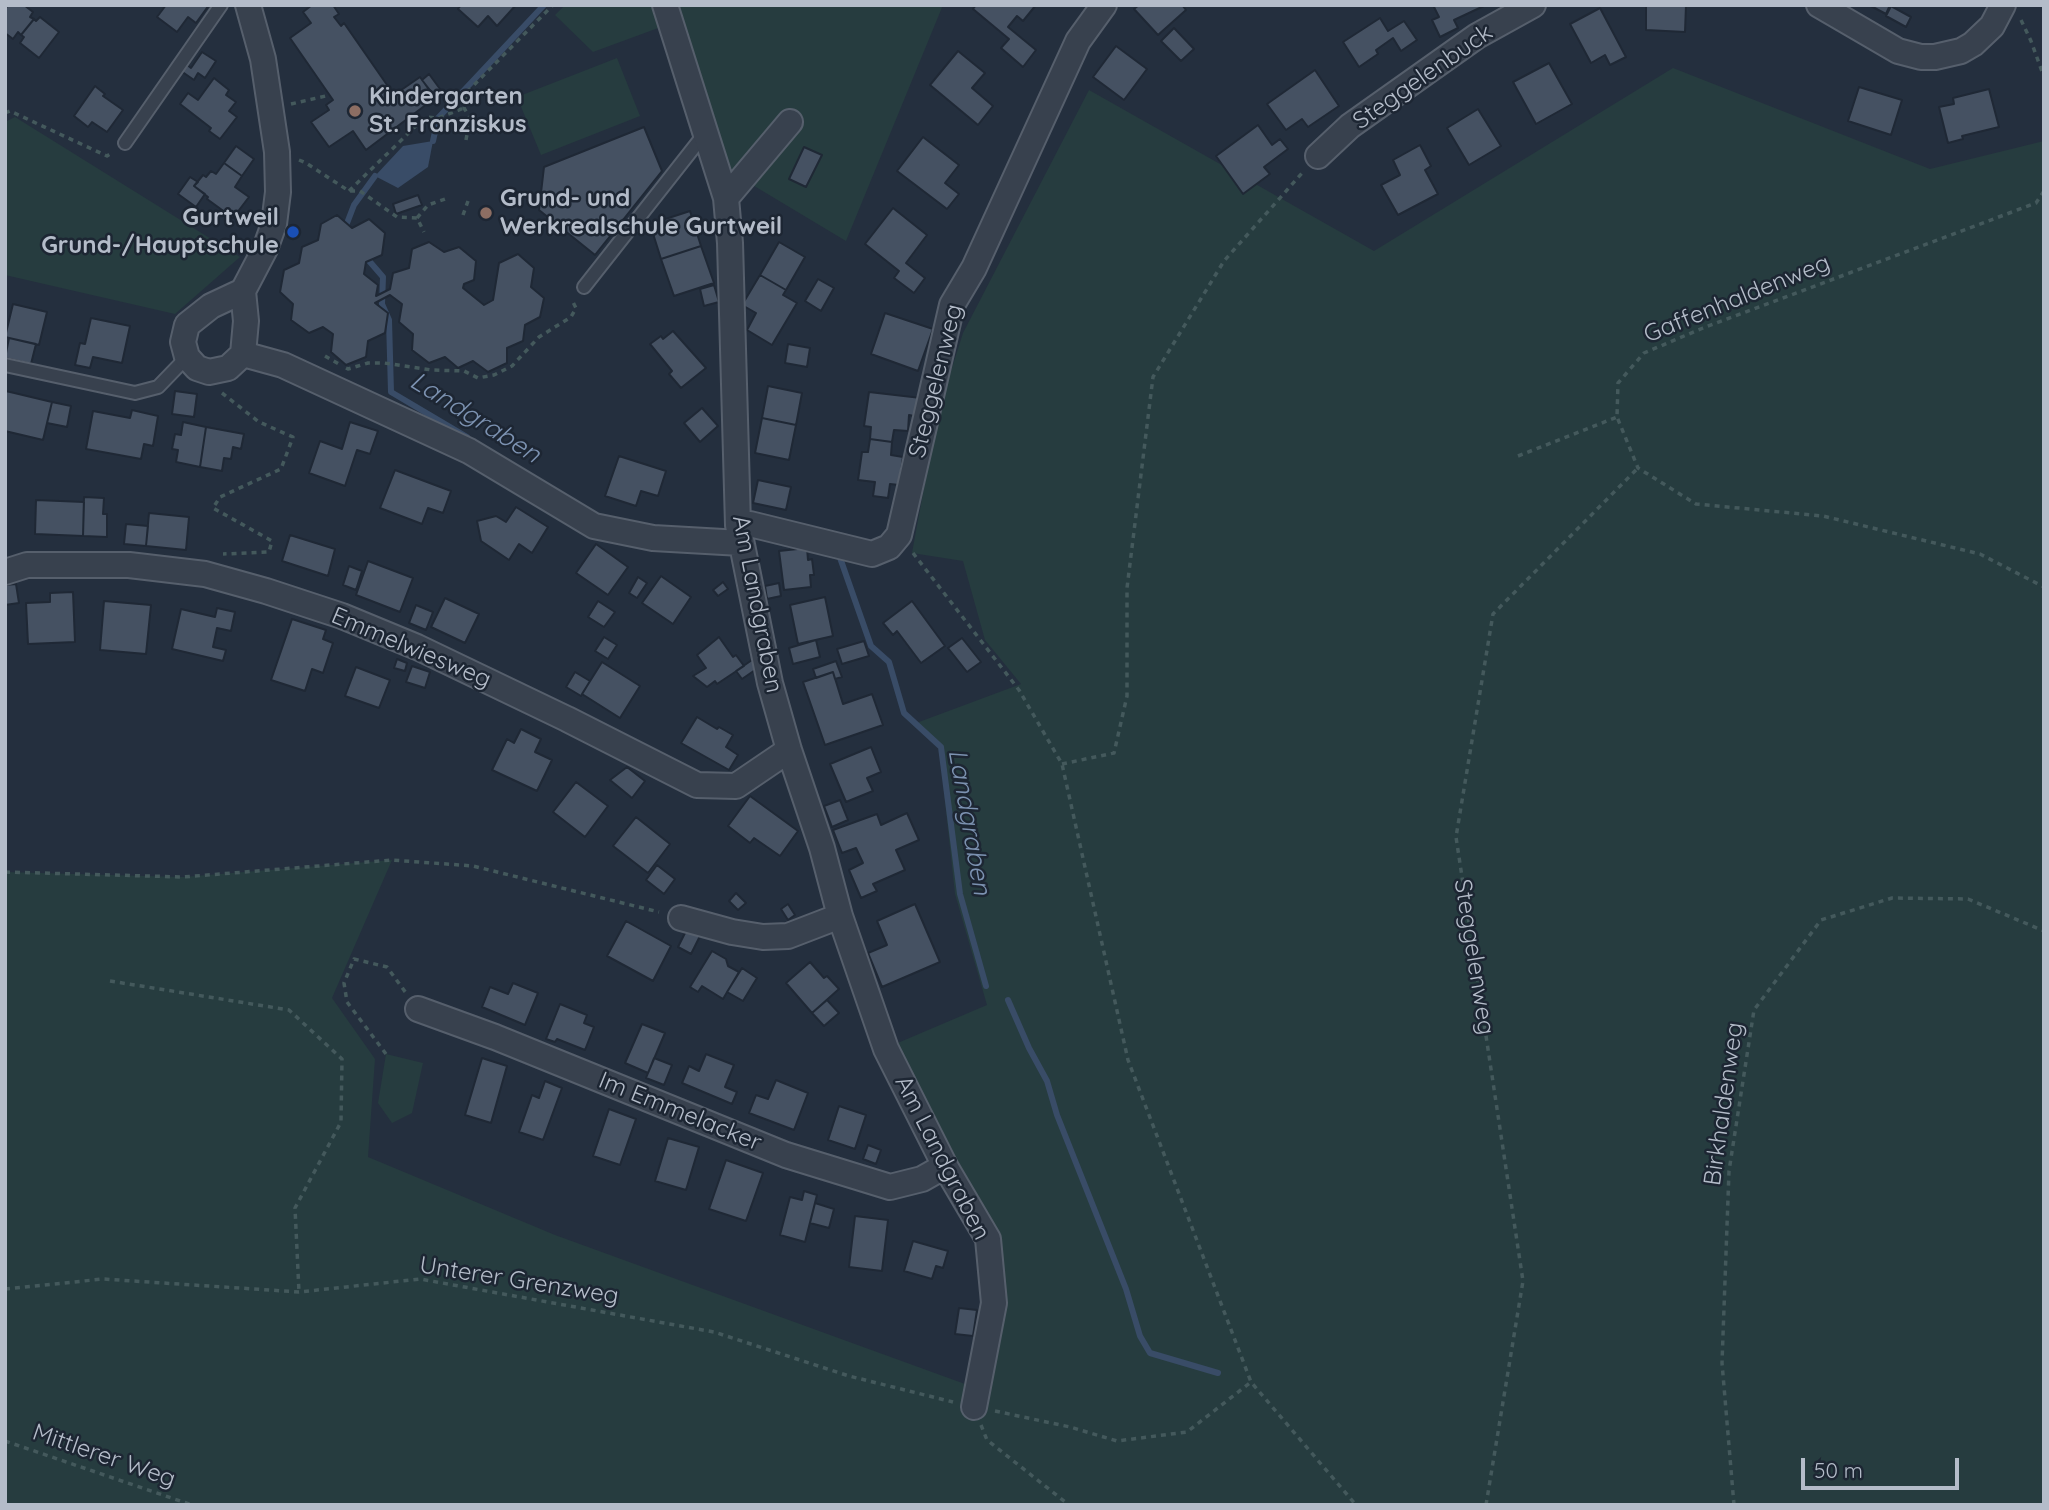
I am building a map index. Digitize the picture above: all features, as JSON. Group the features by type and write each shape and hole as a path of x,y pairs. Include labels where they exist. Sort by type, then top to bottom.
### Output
{"street":[{"name":"Am Landgraben","path":"665,5 726,198 730,243 740,534 770,683 822,848 840,916 886,1049 945,1166 988,1239 995,1303 974,1407"},
{"name":"Steggelenweg","path":"899,535 952,305 974,268 1078,41 1104,5"},
{"name":"Steggelenbuck","path":"1318,156 1350,126 1477,36 1533,5"},
{"path":"1819,5 1898,51 1921,57 1961,51 1973,44 1992,26 2003,6"},
{"path":"243,291 211,306 187,325 183,342 187,357 197,368 209,372 228,368 243,354 246,321 243,291 274,224 278,192 277,152 272,108 253,7"},
{"path":"726,198 790,122"},
{"path":"243,354 283,365 469,451 594,526 653,538 740,534 750,524 872,554 889,547 899,535"},
{"name":"Emmelwiesweg","path":"5,572 27,565 129,565 205,574 342,616 417,647 697,785 736,786 789,750"},
{"path":"681,918 732,932 763,937 788,936 840,916"},
{"name":"Im Emmelacker","path":"418,1009 495,1037 786,1154 890,1187 922,1178 945,1166"}],"lane":[{"path":"125,143 221,5"},
{"path":"584,286 706,132"},
{"path":"5,365 135,393 158,387 187,357"}],"path":[{"path":"466,139 470,118 464,108 469,90 553,5"},
{"path":"2003,6 2019,17 2044,77"},
{"path":"272,108 330,94"},
{"path":"349,191 425,117 438,118 464,108"},
{"path":"5,113 10,111 107,156 125,143"},
{"path":"277,152 306,163 349,191 360,191 397,217 417,218"},
{"path":"1062,764 1114,753 1117,741 1127,696 1127,588 1153,377 1224,261 1318,156"},
{"name":"Gaffenhaldenweg","path":"1638,468 1617,417 1618,383 1644,353 1703,328 2036,203 2044,191"},
{"path":"417,218 428,205 448,198"},
{"path":"463,215 468,201"},
{"path":"417,218 424,232"},
{"path":"325,356 348,369 368,363 384,363 432,370 464,371 478,378 494,375 512,366 539,337 571,317 576,308 573,302"},
{"path":"205,574 214,555 269,552 272,541 213,508 219,497 281,468 293,437 258,422 222,393 209,372"},
{"path":"1518,456 1617,417"},
{"path":"1638,468 1696,504 1823,516 1980,554 2044,587"},
{"name":"Steggelenweg","path":"1486,1505 1523,1281 1456,837 1493,614 1638,468"},
{"path":"899,535 1019,690 1062,764 1128,1060 1251,1382 1356,1505"},
{"path":"5,873 183,877 392,860 473,866 681,918"},
{"name":"Birkhaldenweg","path":"1734,1505 1722,1363 1729,1171 1754,1010 1821,920 1892,898 1968,899 2044,931"},
{"path":"386,1054 348,1002 344,983 354,959 387,967 418,1009"},
{"path":"110,981 289,1010 342,1059 341,1122 295,1208 299,1292"},
{"name":"Unterer Grenzweg","path":"5,1289 103,1279 299,1292 420,1279 714,1332 849,1376 1117,1441 1187,1432 1251,1382"},
{"path":"974,1407 987,1440 1069,1505"},
{"name":"Mittlerer Weg","path":"5,1441 192,1505"}],"green space":[{"path":"565,5 655,5 661,27 593,52 555,15"},
{"path":"675,5 943,5 846,241 731,172"},
{"path":"617,58 640,116 541,155 517,97"},
{"path":"1673,68 1930,169 2044,141 2044,1505 5,1505 5,872 183,877 392,860 332,998 375,1059 368,1157 555,1235 976,1388 992,1238 893,1045 987,1005 955,894 939,746 917,726 919,722 1021,684 985,640 963,561 912,553 938,412 963,333 1089,90 1374,251"},
{"path":"15,117 240,257 175,314 5,275 5,122"},
{"path":"386,1054 423,1063 412,1113 392,1123 378,1103"}],"water":[{"path":"433,141 428,167 398,188 375,176 403,146"}],"building":[{"path":"8,5 24,5 33,12 30,17 34,19 21,35 18,32 13,39 5,33 5,9"},
{"path":"166,5 209,5 196,23 188,17 177,32 157,17"},
{"path":"312,5 333,5 339,14 334,17 341,26 344,23 394,95 420,77 435,98 366,150 353,131 329,147 311,122 329,110 326,105 333,100 290,38 311,23 303,12"},
{"path":"461,5 516,5 497,26 488,16 478,27 458,9"},
{"path":"976,5 1036,5 1023,21 1017,16 1008,27 1036,50 1023,67 1001,48 1009,39 973,9"},
{"path":"1139,5 1182,5 1186,10 1158,35 1134,9"},
{"path":"1433,5 1486,5 1454,20 1458,28 1440,37 1432,20 1439,17"},
{"path":"1646,5 1686,5 1685,32 1646,30"},
{"path":"1869,5 1890,5 1886,14"},
{"path":"1891,6 1911,17 1906,27 1886,16"},
{"path":"1600,8 1626,57 1610,65 1605,55 1591,63 1570,24"},
{"path":"40,17 59,32 39,58 20,43 24,37 21,35 34,19 36,21"},
{"path":"1380,18 1388,31 1404,21 1417,40 1401,51 1393,38 1376,50 1378,54 1359,67 1343,42"},
{"path":"1174,28 1194,49 1181,61 1161,41"},
{"path":"1116,46 1147,69 1124,100 1093,77"},
{"path":"958,51 985,73 972,88 993,106 978,125 930,85"},
{"path":"202,52 216,61 205,78 198,73 194,80 181,71 186,64 191,68"},
{"path":"1549,63 1572,104 1536,124 1513,82"},
{"path":"1315,70 1339,106 1308,127 1302,119 1286,130 1267,104"},
{"path":"429,74 440,89 433,94 422,80"},
{"path":"214,78 229,90 226,95 236,102 229,111 237,117 220,139 209,131 211,128 180,104 188,93 198,100"},
{"path":"95,86 105,94 103,96 123,110 107,132 92,122 88,127 74,116"},
{"path":"1859,87 1902,100 1891,135 1848,121"},
{"path":"1989,89 1999,127 1962,136 1963,139 1948,143 1939,107 1954,104 1953,98"},
{"path":"1478,109 1501,146 1469,165 1447,128"},
{"path":"1258,125 1272,145 1280,139 1288,149 1264,167 1270,174 1243,194 1216,156"},
{"path":"644,127 662,171 595,255 539,210 544,167"},
{"path":"923,137 959,165 945,183 959,194 947,209 897,171"},
{"path":"1420,145 1431,166 1425,170 1438,194 1398,215 1381,185 1400,175 1393,160"},
{"path":"236,146 254,159 242,176 224,163"},
{"path":"804,147 822,155 806,187 789,179"},
{"path":"224,163 242,176 235,187 249,197 233,218 194,186 203,175 206,177 211,171 216,174"},
{"path":"190,177 198,182 194,186 205,194 196,207 178,194"},
{"path":"418,195 422,205 396,214 393,204"},
{"path":"893,208 927,235 906,263 925,278 914,293 894,278 899,271 865,244"},
{"path":"690,211 701,246 661,259 650,224"},
{"path":"337,215 352,228 369,219 385,233 382,255 366,262 364,274 378,285 376,296 390,289 393,273 409,268 412,249 429,242 444,252 459,247 476,261 474,280 464,284 463,288 484,305 493,300 499,263 518,254 534,268 531,287 544,298 540,317 525,325 523,341 507,348 507,363 488,372 473,361 458,368 445,357 429,363 412,350 413,334 399,322 402,304 390,295 375,303 388,313 385,333 368,341 366,357 346,365 331,352 333,334 323,327 309,333 291,320 293,304 280,292 284,270 299,263 302,247 318,240 321,224"},
{"path":"779,242 805,257 786,290 760,275"},
{"path":"701,246 714,283 674,296 661,259"},
{"path":"760,275 786,290 783,295 797,303 772,345 747,330 756,313 742,305"},
{"path":"818,279 834,288 821,311 805,301"},
{"path":"714,285 719,302 704,306 700,289"},
{"path":"13,304 47,312 39,345 5,337"},
{"path":"885,313 933,329 918,371 871,354"},
{"path":"91,318 130,326 122,363 93,357 90,368 75,365 80,343 85,344"},
{"path":"673,331 706,368 681,388 669,374 672,371 650,344"},
{"path":"9,338 36,344 31,364 5,358"},
{"path":"788,344 810,348 807,367 785,363"},
{"path":"768,386 802,393 796,425 762,418"},
{"path":"6,391 52,402 43,440 5,431"},
{"path":"175,391 197,394 194,417 172,414"},
{"path":"869,392 921,398 919,417 909,415 908,431 894,430 892,442 870,439 871,427 864,426"},
{"path":"52,402 71,406 67,427 47,423"},
{"path":"702,408 718,426 700,442 684,423"},
{"path":"132,410 158,416 153,446 144,444 141,459 86,449 93,411 130,418"},
{"path":"762,418 796,425 789,460 755,453"},
{"path":"183,422 206,427 200,467 176,462 178,450 172,449 175,434 181,435"},
{"path":"350,422 378,431 370,454 357,450 345,486 309,473 320,441 342,449"},
{"path":"206,427 244,434 241,449 233,447 231,459 224,458 222,471 200,467"},
{"path":"870,439 892,442 891,455 903,457 899,485 890,484 888,498 873,496 875,482 858,480 862,452 868,452"},
{"path":"619,456 666,471 658,496 641,491 636,506 605,496"},
{"path":"395,470 451,491 443,513 428,508 422,524 380,508"},
{"path":"758,480 791,487 786,510 753,503"},
{"path":"84,497 104,498 103,514 107,514 107,537 83,536"},
{"path":"36,500 84,502 83,536 35,534"},
{"path":"516,507 548,527 532,553 519,544 509,560 481,541 477,521 496,516 506,522"},
{"path":"149,513 189,517 186,550 146,546"},
{"path":"126,524 148,526 146,546 124,544"},
{"path":"290,535 335,549 328,576 282,561"},
{"path":"596,544 628,567 608,595 576,573"},
{"path":"807,548 814,575 810,575 811,587 784,590 779,551"},
{"path":"368,561 413,578 400,612 356,595"},
{"path":"349,566 362,571 356,590 343,585"},
{"path":"661,576 691,597 673,624 642,603"},
{"path":"638,577 647,583 637,598 629,593"},
{"path":"723,582 728,589 718,596 713,590"},
{"path":"779,583 781,596 767,599 765,586"},
{"path":"16,584 19,603 5,605 5,585"},
{"path":"73,592 75,642 28,644 26,603 50,602 50,593"},
{"path":"825,597 833,636 798,644 790,605"},
{"path":"445,598 479,614 465,643 431,627"},
{"path":"104,601 151,605 146,654 100,650"},
{"path":"598,601 615,612 604,627 588,617"},
{"path":"912,601 945,646 921,663 897,631 893,635 883,623"},
{"path":"416,605 433,612 426,630 409,623"},
{"path":"217,608 235,612 231,631 217,628 213,647 226,650 223,661 172,649 181,609 215,617"},
{"path":"292,619 326,630 323,639 333,643 323,673 312,669 305,691 271,680"},
{"path":"604,637 617,645 608,659 595,651"},
{"path":"719,637 733,657 736,655 744,666 717,684 715,681 707,687 693,676 706,668 697,655"},
{"path":"962,638 981,662 967,672 948,648"},
{"path":"816,640 820,657 793,664 789,648"},
{"path":"864,641 869,656 842,664 837,649"},
{"path":"397,659 407,663 405,671 394,668"},
{"path":"752,660 758,668 742,679 736,671"},
{"path":"836,661 842,677 835,679 833,672 816,678 813,669"},
{"path":"602,662 640,686 620,718 582,694"},
{"path":"412,666 430,672 425,688 406,682"},
{"path":"356,667 390,680 379,708 345,696"},
{"path":"575,672 590,681 581,696 566,687"},
{"path":"833,672 843,704 872,694 883,725 825,745 803,682"},
{"path":"697,717 733,735 726,747 738,755 729,770 681,743"},
{"path":"521,729 541,739 535,752 552,760 537,791 492,770 507,739 514,743"},
{"path":"871,747 881,772 867,778 873,791 846,802 830,764"},
{"path":"627,767 645,781 632,798 610,780"},
{"path":"576,782 608,806 585,837 553,812"},
{"path":"750,796 798,831 780,856 754,838 750,843 728,826"},
{"path":"840,800 848,820 832,827 824,806"},
{"path":"907,813 919,840 896,850 905,870 873,884 877,891 861,898 849,870 863,863 856,848 842,853 833,830 877,814 881,825"},
{"path":"636,817 670,844 648,873 613,846"},
{"path":"657,865 675,879 664,894 646,880"},
{"path":"736,893 746,903 738,910 729,901"},
{"path":"788,904 795,915 788,920 781,909"},
{"path":"915,904 940,962 882,987 868,953 887,945 877,921"},
{"path":"626,921 671,946 653,981 607,956"},
{"path":"687,929 700,936 691,954 678,947"},
{"path":"712,951 726,959 728,966 739,972 723,999 702,986 698,992 690,987"},
{"path":"810,962 824,978 827,976 839,989 812,1013 786,983"},
{"path":"742,968 757,978 743,1001 727,992"},
{"path":"513,983 538,993 525,1025 482,1007 490,987 508,994"},
{"path":"827,1000 839,1013 824,1026 812,1013"},
{"path":"560,1004 587,1015 584,1023 594,1027 585,1050 557,1039 555,1042 546,1039"},
{"path":"642,1024 665,1033 648,1073 625,1063"},
{"path":"706,1054 734,1065 725,1087 737,1092 732,1104 682,1083 689,1066 699,1071"},
{"path":"482,1058 507,1066 491,1123 465,1115"},
{"path":"654,1058 672,1065 664,1085 646,1078"},
{"path":"776,1080 808,1093 794,1130 749,1113 756,1095 768,1099"},
{"path":"545,1081 562,1088 543,1140 519,1132 532,1095 539,1098"},
{"path":"839,1106 866,1115 855,1149 828,1140"},
{"path":"609,1109 636,1119 620,1165 593,1156"},
{"path":"668,1138 699,1147 686,1190 655,1181"},
{"path":"868,1145 881,1150 876,1164 863,1159"},
{"path":"726,1160 763,1173 746,1221 709,1209"},
{"path":"804,1191 817,1195 805,1242 780,1235 790,1197 802,1200"},
{"path":"815,1203 834,1209 829,1228 810,1223"},
{"path":"855,1216 888,1220 882,1271 849,1267"},
{"path":"913,1241 948,1251 943,1268 936,1266 932,1279 904,1271"},
{"path":"959,1308 977,1310 973,1336 955,1334"}],"waterway":[{"name":"Landgraben","path":"433,141 438,118 544,5"},
{"name":"Landgraben","path":"344,231 354,205 375,176"},
{"name":"Landgraben","path":"364,255 383,277 382,304 389,320 391,392 467,437"},
{"name":"Landgraben","path":"838,552 871,646 889,662 904,713 941,747 960,894 986,986"},
{"name":"Landgraben","path":"1008,1000 1047,1081 1057,1115 1126,1289 1140,1336 1150,1353 1218,1373"}],"place":[{"name":"Kindergarten St. Franziskus","path":"355,111"},
{"name":"Grund- und Werkrealschule Gurtweil","path":"486,213"},
{"name":"Gurtweil Grund-/Hauptschule","path":"293,232"}]}
